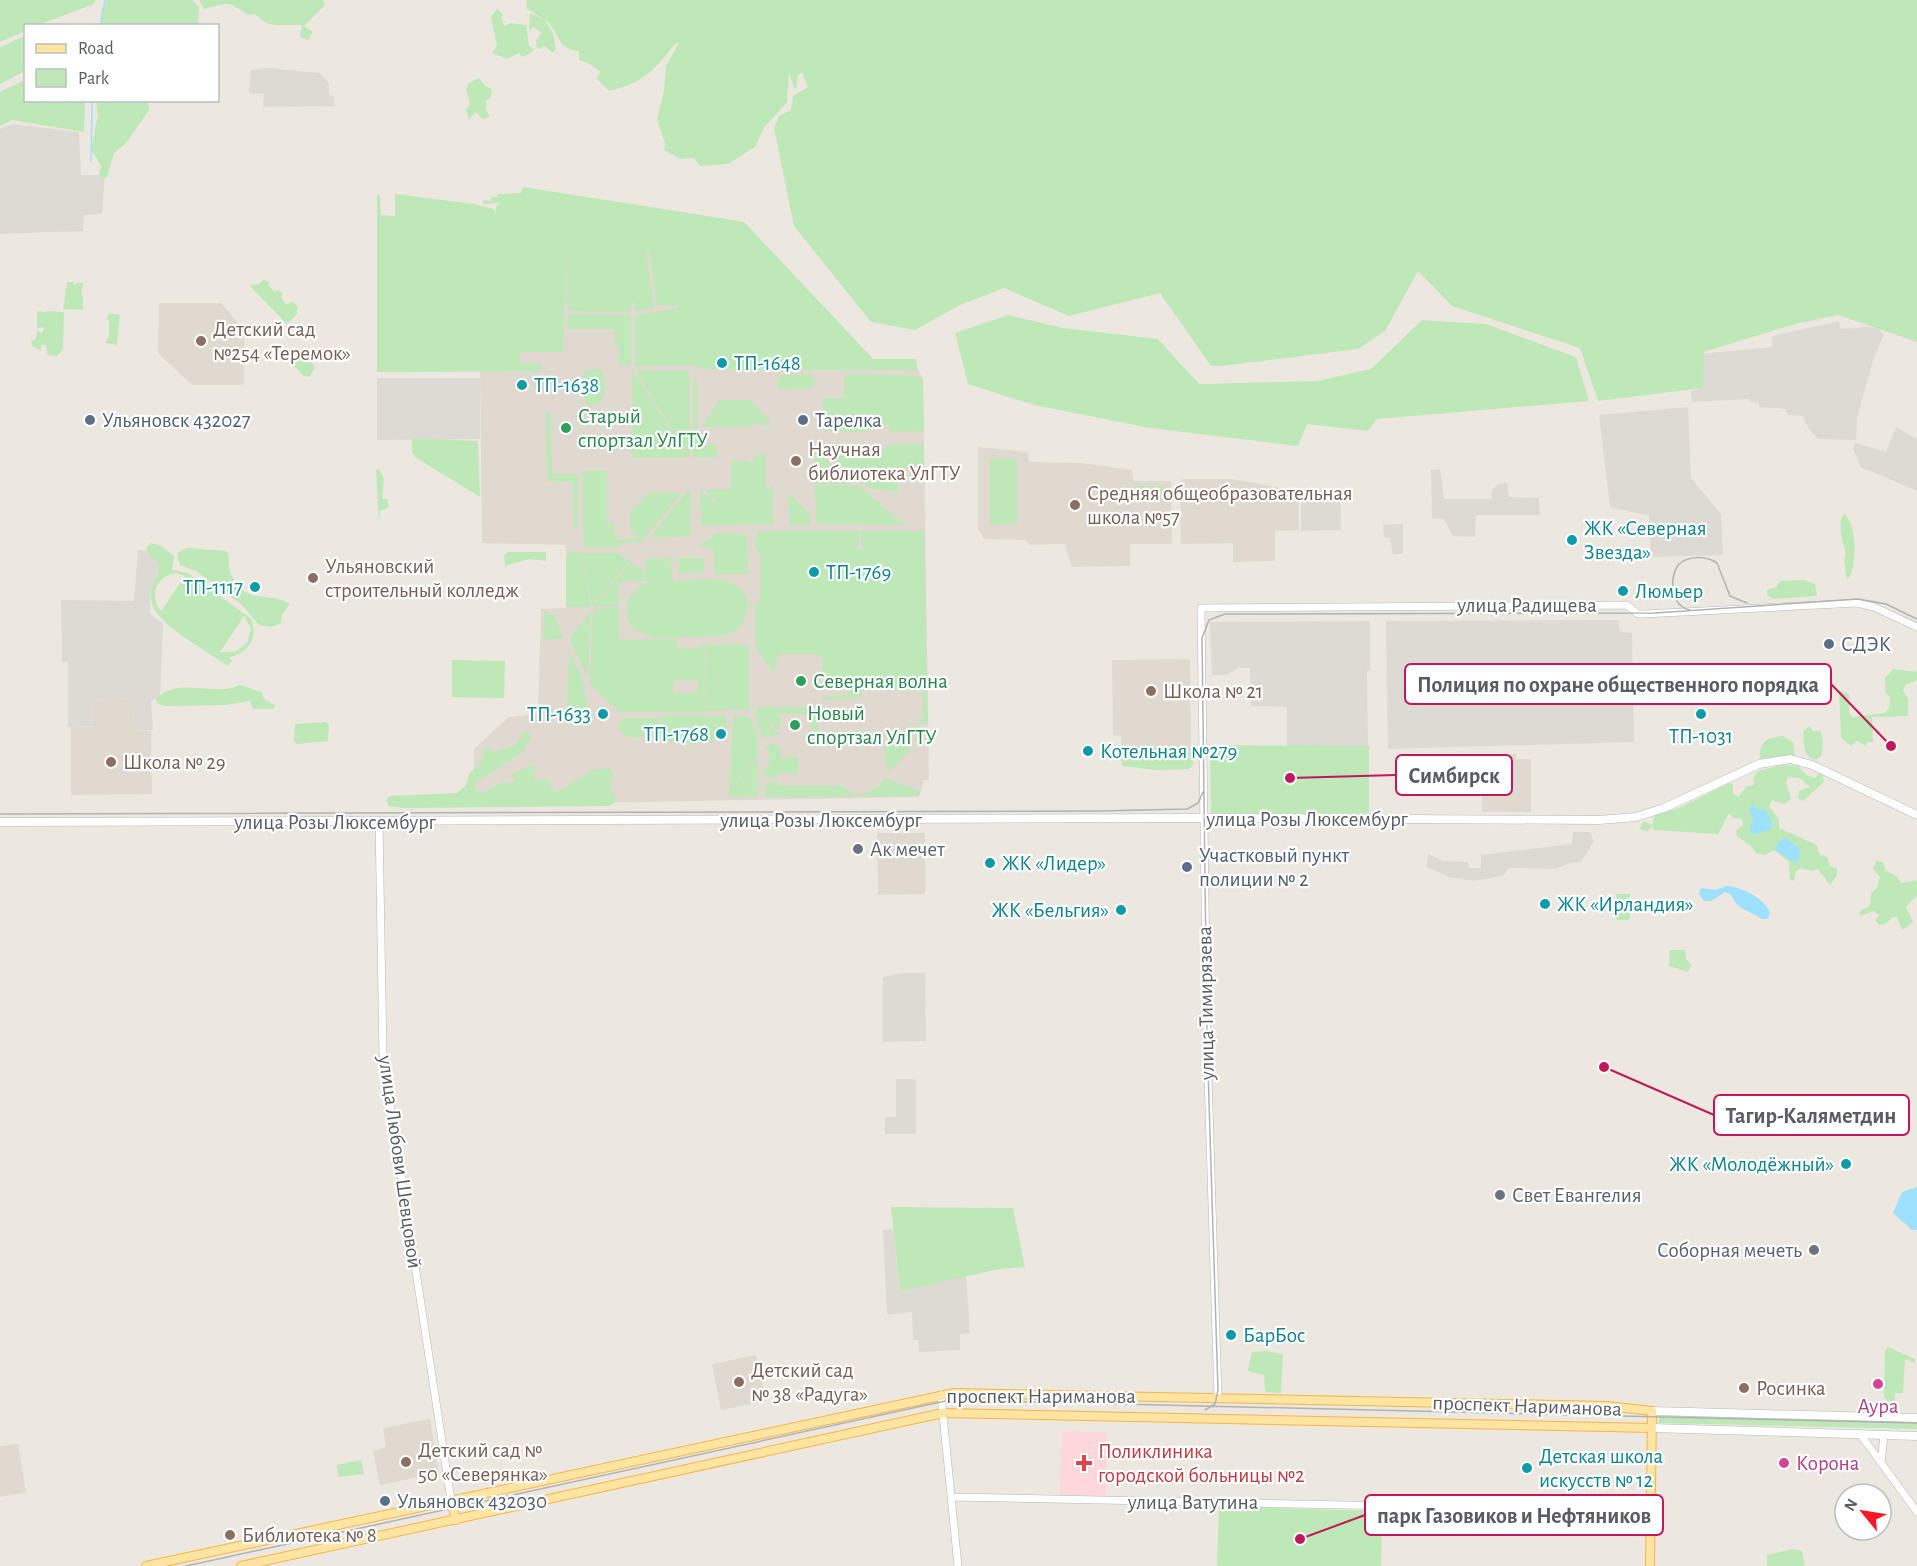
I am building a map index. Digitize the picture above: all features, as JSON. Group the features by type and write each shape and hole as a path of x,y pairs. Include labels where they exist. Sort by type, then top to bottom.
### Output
{"main road":[{"name":"улица Розы Люксембург","path":"0,822 1203,818 1599,820 1642,815 1686,799 1760,764 1790,759 1811,764 1917,815"},
{"name":"проспект Нариманова","path":"146,1566 941,1395 1607,1406 1652,1412 1917,1418"},
{"path":"1650,1566 1652,1412"},
{"name":"проспект Нариманова","path":"241,1566 943,1413 1917,1436"},
{"path":"451,1500 456,1520"}],"street":[{"name":"улица Радищева","path":"1200,608 1627,604 1636,612 1644,614 1857,603 1874,607 1917,627"},
{"name":"улица Тимирязева","path":"1200,608 1218,1398"},
{"name":"улица Любови Шевцовой","path":"380,822 383,1056 451,1500"},
{"path":"941,1395 958,1566"},
{"path":"1860,1434 1917,1512"},
{"path":"1881,1463 1884,1435"},
{"name":"улица Ватутина","path":"952,1497 1650,1511"}],"shaded area":[{"path":"268,68 319,73 329,83 329,95 334,96 334,106 263,107 264,94 249,93 251,70"},
{"path":"12,124 79,132 81,175 105,175 102,214 84,215 83,231 0,234 0,129"},
{"path":"607,200 744,222 873,359 916,359 917,368 923,379 929,780 924,780 919,797 474,805 474,749 509,717 538,714 541,609 567,608 566,545 482,543 480,366 474,246"},
{"name":"Детский сад №254 «Теремок»","path":"159,303 221,303 244,330 244,385 192,385 158,353"},
{"path":"1839,321 1841,329 1868,327 1879,329 1884,335 1874,357 1857,418 1856,440 1818,439 1808,428 1803,416 1788,415 1785,409 1759,407 1759,403 1750,402 1749,399 1692,402 1691,391 1699,389 1699,354 1772,347 1772,336"},
{"path":"377,378 480,378 480,439 377,440"},
{"path":"1688,407 1691,478 1721,514 1723,555 1651,557 1649,516 1610,507 1599,415"},
{"path":"1896,427 1917,439 1917,491 1861,467 1853,449 1855,443 1886,452"},
{"name":"Средняя общеобразовательная школа №57","path":"978,447 1028,452 1029,462 1081,463 1132,470 1133,481 1171,481 1172,544 1130,544 1130,566 1072,567 1065,544 1030,545 1025,540 984,539 978,529"},
{"path":"1440,469 1444,499 1492,499 1491,492 1498,484 1507,483 1509,497 1539,498 1540,515 1476,515 1475,537 1453,536 1444,519 1432,518 1431,470"},
{"path":"1180,479 1232,479 1298,491 1299,530 1275,531 1275,561 1233,562 1233,543 1181,544"},
{"path":"1340,489 1341,530 1301,531 1301,490"},
{"path":"1403,524 1403,554 1393,554 1390,538 1384,537 1383,525"},
{"path":"138,550 160,552 156,579 150,596 150,613 163,624 160,699 153,699 151,703 153,730 134,731 133,698 92,701 93,726 68,727 68,662 62,662 61,600 134,601"},
{"path":"1618,620 1620,632 1632,633 1634,742 1388,749 1386,621"},
{"path":"1370,621 1370,670 1367,671 1368,746 1287,747 1287,707 1251,706 1250,668 1238,668 1226,675 1212,675 1210,622"},
{"name":"Школа № 21","path":"1190,659 1191,756 1122,757 1121,736 1113,735 1112,660"},
{"name":"Школа № 29","path":"133,698 134,731 151,731 152,794 71,795 71,727 93,727 92,701"},
{"path":"1516,754 1516,759 1531,759 1531,812 1482,812 1482,756"},
{"path":"1573,832 1590,832 1594,841 1581,862 1570,863 1556,869 1509,868 1503,876 1474,881 1449,877 1427,867 1428,854 1443,861 1468,862 1469,868 1481,868 1481,855 1572,844"},
{"path":"877,833 925,833 925,894 878,895"},
{"path":"901,973 925,973 926,1041 883,1042 883,977"},
{"path":"896,1079 916,1079 916,1134 885,1134 885,1117 896,1117"},
{"path":"893,1229 900,1291 966,1276 970,1333 960,1334 960,1350 919,1352 918,1340 913,1340 912,1312 887,1315 883,1230"},
{"name":"Детский сад № 38 «Радуга»","path":"756,1355 766,1401 721,1410 712,1364"},
{"name":"Детский сад № 50 «Северянка»","path":"430,1419 439,1473 380,1485 373,1451 386,1447 383,1428"},
{"name":"Поликлиника городской больницы №2","path":"1062,1431 1107,1432 1106,1496 1060,1495"},
{"path":"18,1444 26,1492 0,1497 0,1446"}],"green space":[{"path":"0,0 95,0 94,4 41,24 24,24 24,31 0,42"},
{"path":"105,0 192,0 199,7 198,24 100,24"},
{"path":"199,0 323,0 325,5 304,26 313,32 308,40 300,37 302,25 266,23 255,14 248,15 227,4 204,9"},
{"path":"527,0 1917,0 1917,342 1838,315 1795,324 1704,352 1703,388 1598,401 1580,348 1452,306 1418,271 1385,331 1358,349 1221,366 1211,366 1160,293 1069,316 1004,288 960,305 915,330 871,322 794,226 774,128 779,116 791,110 793,96 808,87 802,72 798,75 796,89 789,72 787,102 764,128 755,147 728,164 700,166 694,158 680,159 664,150 665,143 657,119 664,91 666,66 679,43 676,43 648,74 631,84 609,91 597,79 600,72 590,64 579,60 579,51 566,47 544,19 553,33 556,49 553,53 545,46 537,48 536,41 541,33 534,27 529,31 530,13 543,19 526,8"},
{"path":"497,9 503,14 501,17 504,26 511,23 526,25 529,46 534,49 531,53 522,57 519,53 507,59 492,53 497,46 491,17"},
{"path":"24,36 24,72 0,84 0,47"},
{"path":"479,78 485,86 492,89 491,97 486,101 486,110 490,116 484,120 475,112 469,120 466,109 470,105 466,89 469,83"},
{"path":"24,80 24,102 85,102 84,132 12,120 0,126 0,92"},
{"path":"96,102 148,102 149,110 126,143 114,153 107,177 102,179 99,174 101,166 91,149 98,115"},
{"path":"523,187 744,222 873,359 916,359 917,370 728,370 726,369 726,358 719,358 719,367 710,370 696,365 635,366 635,316 678,308 678,305 657,305 649,251 646,252 654,308 635,311 635,302 633,302 628,312 572,311 567,306 566,248 563,352 520,352 520,364 541,364 541,371 377,372 377,195 380,195 381,215 395,216 395,194 474,204 494,209 496,214 496,207 500,203 483,204 484,200 491,201 492,197 497,197 498,194 521,193"},
{"path":"264,279 270,283 268,285 275,292 277,290 282,292 282,299 286,304 293,302 297,306 297,314 287,324 249,285 259,284"},
{"path":"67,282 74,282 74,287 76,283 83,283 81,295 83,296 83,310 63,309"},
{"path":"37,311 46,312 46,316 47,311 64,312 63,349 57,356 47,355 46,345 41,345 41,351 32,346 31,341 36,339 37,330 42,333 44,329 42,327 37,329"},
{"path":"110,313 120,315 117,345 105,343 109,337 109,320 106,318"},
{"path":"570,314 631,315 631,366 618,365 620,347 615,346 615,329 569,329 566,318"},
{"path":"1009,315 1063,328 1158,339 1199,384 1317,381 1371,369 1422,320 1486,324 1576,357 1589,401 1377,419 1368,431 1307,424 1298,446 1150,428 1034,405 968,384 955,333"},
{"path":"299,353 310,359 315,368 309,377 304,376 290,362 295,354"},
{"path":"599,369 605,381 604,395 600,403 588,405 583,396 583,374 588,370"},
{"path":"632,369 689,458 634,458 632,456"},
{"path":"637,370 689,371 690,457 637,373"},
{"path":"810,374 815,378 811,388 781,389 777,386 779,375"},
{"path":"847,374 918,376 923,381 924,431 892,432 888,427 879,424 868,432 830,432 824,427 823,398 844,398 844,378"},
{"path":"693,379 697,379 697,432 700,432 700,445 717,445 717,457 693,457"},
{"path":"719,400 749,400 770,422 768,426 756,422 753,426 702,427"},
{"path":"546,412 551,412 552,474 578,474 578,530 574,530 573,482 547,481"},
{"path":"412,438 478,441 480,497 415,457 412,452"},
{"path":"869,444 880,451 891,444 924,444 924,467 898,468 898,492 869,488 860,481 857,473 847,471 823,450 830,445"},
{"path":"814,450 844,474 849,484 815,484"},
{"path":"766,454 766,490 770,491 770,486 773,486 773,524 701,525 700,490 730,515 704,490 731,489 731,461 748,461 752,464 756,456"},
{"path":"990,459 1017,459 1017,524 990,525"},
{"path":"379,469 384,479 382,499 387,499 389,507 380,511 379,524 376,470"},
{"path":"583,471 607,471 607,523 612,523 617,539 635,539 639,536 630,530 630,512 650,493 682,493 641,542 619,543 620,547 584,547"},
{"path":"815,486 859,486 905,525 818,524"},
{"path":"1132,486 1162,486 1162,501 1133,502"},
{"path":"690,490 691,536 650,538"},
{"path":"788,492 810,515 810,525 790,525"},
{"path":"1844,514 1852,527 1854,536 1853,567 1847,580 1844,559 1846,552 1841,526"},
{"path":"760,531 859,531 859,545 856,545 856,548 863,549 860,531 924,531 928,724 920,724 923,716 922,691 862,690 862,697 822,701 826,696 847,695 848,686 825,686 835,683 835,678 823,675 823,659 817,654 781,654 776,659 774,673 755,647 755,606 760,601 760,552 755,548 756,536"},
{"path":"716,533 747,535 748,574 714,574 714,548 699,547"},
{"path":"151,543 161,546 174,556 172,570 188,573 250,618 254,631 253,638 241,653 228,657 232,661 228,666 172,628 154,609 151,594 158,562 151,558 146,548","holes":["177,573 185,576 161,611 155,599 157,587 164,578","244,616 251,629 247,643 235,652 220,652"]},
{"path":"187,548 227,551 231,574 236,584 243,590 250,594 282,600 290,604 282,615 281,623 271,627 259,625 242,605 196,571 180,565 177,553"},
{"path":"508,552 546,552 546,561 529,559 505,566 504,555"},
{"path":"570,552 580,552 591,607 566,607 566,559"},
{"path":"581,553 617,553 629,561 592,606"},
{"path":"670,558 673,581 669,582 716,580 739,588 745,595 747,612 738,628 721,636 655,638 635,630 627,614 629,600 639,588 655,581 645,581 646,559"},
{"path":"678,558 704,558 704,572 679,573"},
{"path":"630,562 644,572 644,581 622,581 618,586 619,606 593,607"},
{"path":"1804,580 1815,584 1817,596 1773,599 1767,595 1767,590 1776,587 1780,581"},
{"path":"619,608 619,640 676,639 677,649 699,648 699,645 704,645 705,712 620,712 590,684 593,609","holes":["673,680 698,680 698,693 673,694"]},
{"path":"544,611 554,616 563,638 543,641 543,634 552,634 544,633 544,625 552,625 544,624"},
{"path":"591,611 588,677 569,639"},
{"path":"745,644 749,647 749,709 706,711 705,663 713,662 705,662 705,645"},
{"path":"569,653 581,674 588,707 582,712 571,712 567,709"},
{"path":"452,660 505,661 504,698 452,697"},
{"path":"1893,669 1917,672 1917,680 1905,685 1903,691 1908,698 1908,716 1872,717 1873,742 1868,742 1866,746 1857,741 1851,746 1841,738 1839,690 1849,694 1849,712 1852,717 1885,713 1889,708 1890,697 1886,693 1885,678"},
{"path":"240,685 261,692 265,700 275,705 274,709 253,709 250,701 226,705 166,706 158,704 156,699 165,692 186,687 219,689"},
{"path":"759,707 806,707 818,716 818,743 814,747 811,714 780,714 780,729 776,729 762,711 775,732 780,733 777,736 763,737 755,715"},
{"path":"663,716 726,716 728,737 713,737 713,743 676,744 664,738"},
{"path":"748,717 754,725 758,755 729,791 733,718"},
{"path":"624,718 661,718 662,737 630,737 620,733 619,723"},
{"path":"326,722 329,725 328,741 297,744 294,741 295,724"},
{"path":"1809,726 1813,731 1821,731 1823,744 1821,756 1816,760 1808,756 1805,749 1803,732"},
{"path":"526,730 531,736 523,752 475,783 475,790 483,793 503,782 511,784 515,780 512,775 531,765 535,769 533,780 548,779 549,786 557,793 593,770 609,768 613,773 610,789 616,798 614,803 609,806 403,808 389,806 386,801 389,796 457,793 466,785 470,772 480,765 484,748 487,747 494,752 515,745"},
{"path":"908,734 909,751 888,772 884,749"},
{"path":"1783,736 1793,742 1795,757 1760,759 1761,748 1765,742"},
{"path":"772,744 780,746 780,757 798,757 798,774 790,774 793,769 789,773 779,773 776,778 765,777 764,769 769,765 769,750 765,748"},
{"path":"1210,745 1369,746 1369,815 1211,814"},
{"path":"1136,747 1182,748 1194,754 1193,765 1189,769 1156,770 1122,766 1121,758"},
{"path":"758,757 759,796 728,797 729,793"},
{"path":"1782,765 1798,766 1806,775 1815,778 1819,773 1823,776 1824,782 1803,801 1798,798 1799,791 1810,787 1800,778 1788,777 1786,782 1791,799 1784,804 1772,800 1769,806 1779,820 1779,828 1817,845 1819,854 1827,857 1830,866 1837,869 1837,875 1830,885 1818,869 1812,871 1801,868 1796,871 1794,881 1790,879 1789,862 1774,850 1765,855 1756,853 1751,846 1737,836 1736,831 1743,825 1742,819 1733,818 1729,813 1718,834 1654,830 1652,826 1648,831 1639,829 1644,821 1652,825 1655,815 1679,808 1729,783 1733,784 1733,793 1738,797 1746,787 1755,784 1753,778 1758,771"},
{"path":"885,778 919,791 919,796 765,797 765,787 769,782 777,782 780,786 837,786 839,782 850,792 863,794 875,789"},
{"path":"1876,861 1883,862 1886,871 1896,876 1901,883 1917,880 1917,899 1916,896 1906,907 1913,922 1902,930 1897,917 1879,925 1875,920 1879,915 1874,911 1860,916 1860,911 1870,906 1871,893 1877,888 1880,877 1873,869"},
{"path":"1616,894 1630,894 1630,920 1616,920"},
{"path":"1670,950 1685,950 1686,959 1691,965 1688,972 1669,966"},
{"path":"891,1207 1013,1208 1025,1267 999,1269 900,1291"},
{"path":"1888,1347 1915,1359 1915,1363 1905,1359 1903,1393 1895,1393 1895,1400 1888,1402 1884,1397 1885,1351"},
{"path":"1266,1351 1283,1354 1281,1393 1265,1392 1264,1375 1248,1371 1252,1352"},
{"path":"1660,1415 1917,1421 1917,1429 1658,1423"},
{"path":"361,1460 364,1474 338,1477 337,1465"},
{"path":"1258,1504 1266,1508 1379,1511 1382,1523 1381,1566 1217,1566 1219,1505"},
{"path":"1793,1549 1802,1551 1805,1566 1767,1566 1767,1555"}],"water":[{"path":"1753,803 1757,809 1766,810 1772,823 1771,829 1754,835 1749,830 1753,822 1749,809"},
{"path":"1784,837 1800,849 1798,862 1791,861 1776,850 1775,847"},
{"path":"1727,886 1745,891 1763,902 1770,912 1768,919 1762,919 1742,908 1725,892 1711,901 1704,901 1699,894 1701,888 1715,890"},
{"path":"1917,1187 1917,1230 1912,1230 1893,1213 1902,1192"}],"waterway":[{"path":"100,24 105,0"},
{"path":"91,162 92,102"}],"tram line":[{"path":"1690,610 1684,608 1675,598 1673,578 1678,565 1692,558 1702,558 1717,563 1730,596 1747,603"},
{"path":"1205,1410 1215,1404 1218,1390 1207,1037 1202,638 1209,620 1225,614 1655,613 1858,599 1886,604 1917,619"},
{"path":"0,814 1100,811 1187,809 1198,803 1203,792"},
{"path":"186,1566 950,1400 1917,1423"}],"place":[{"name":"Детский сад №254 «Теремок»","path":"201,341"},
{"name":"ТП-1648","path":"722,363"},
{"name":"ТП-1638","path":"522,385"},
{"name":"Ульяновск 432027","path":"90,420"},
{"name":"Тарелка","path":"803,420"},
{"name":"Старый спортзал УлГТУ","path":"566,428"},
{"name":"Научная библиотека УлГТУ","path":"796,461"},
{"name":"Средняя общеобразовательная школа №57","path":"1075,505"},
{"name":"ЖК «Северная Звезда»","path":"1572,540"},
{"name":"ТП-1769","path":"814,572"},
{"name":"Ульяновский строительный колледж","path":"313,578"},
{"name":"ТП-1117","path":"255,587"},
{"name":"Люмьер","path":"1623,591"},
{"name":"СДЭК","path":"1829,644"},
{"name":"Северная волна","path":"801,681"},
{"name":"Школа № 21","path":"1151,691"},
{"name":"ТП-1633","path":"603,714"},
{"name":"ТП-1031","path":"1701,714"},
{"name":"Новый спортзал УлГТУ","path":"795,725"},
{"name":"ТП-1768","path":"721,734"},
{"name":"Полиция по охране общественного порядка","path":"1891,746"},
{"name":"Котельная №279","path":"1088,751"},
{"name":"Школа № 29","path":"111,762"},
{"name":"Симбирск","path":"1290,778"},
{"name":"Ак мечет","path":"858,849"},
{"name":"ЖК «Лидер»","path":"990,863"},
{"name":"Участковый пункт полиции № 2","path":"1187,867"},
{"name":"ЖК «Ирландия»","path":"1545,904"},
{"name":"ЖК «Бельгия»","path":"1121,910"},
{"name":"Тагир-Каляметдин","path":"1604,1067"},
{"name":"ЖК «Молодёжный»","path":"1846,1164"},
{"name":"Свет Евангелия","path":"1500,1195"},
{"name":"Соборная мечеть","path":"1814,1250"},
{"name":"БарБос","path":"1231,1335"},
{"name":"Детский сад № 38 «Радуга»","path":"739,1382"},
{"name":"Аура","path":"1878,1384"},
{"name":"Росинка","path":"1744,1388"},
{"name":"Детский сад № 50 «Северянка»","path":"406,1462"},
{"name":"Поликлиника городской больницы №2","path":"1084,1463"},
{"name":"Корона","path":"1784,1463"},
{"name":"Детская школа искусств № 12","path":"1527,1468"},
{"name":"Ульяновск 432030","path":"385,1501"},
{"name":"Библиотека № 8","path":"230,1535"},
{"name":"парк Газовиков и Нефтяников","path":"1300,1539"}]}
